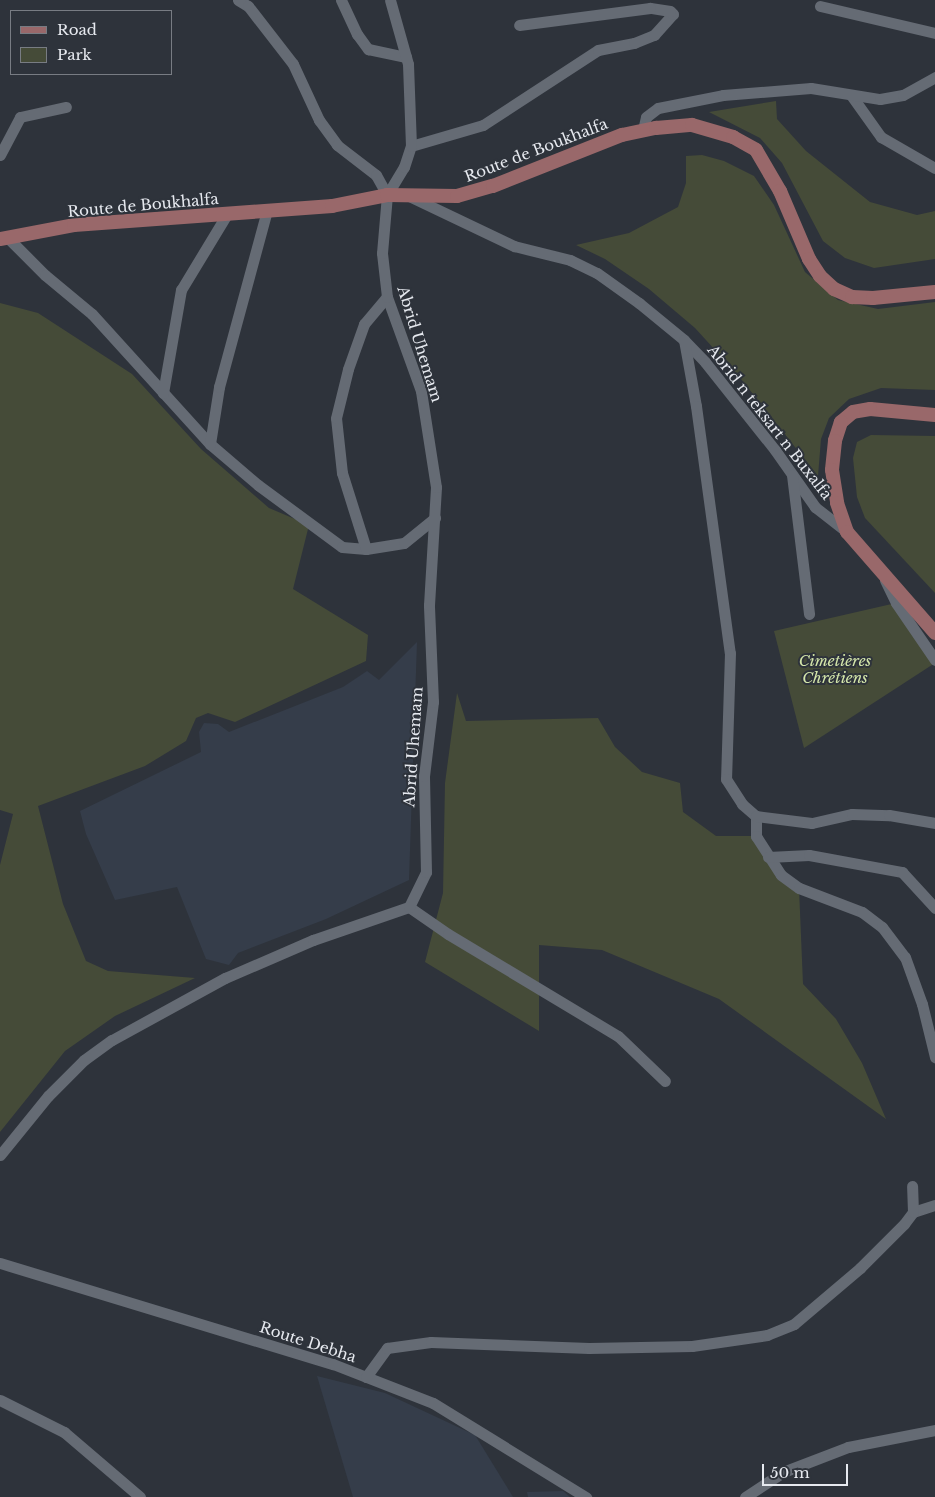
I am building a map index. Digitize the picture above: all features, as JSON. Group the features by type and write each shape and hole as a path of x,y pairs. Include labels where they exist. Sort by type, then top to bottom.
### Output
{"main road":[{"name":"Route de Boukhalfa","path":"4,238 74,226 332,206 386,195 438,197 478,191 607,140 644,130 673,126 707,128 733,136 756,150 780,191 809,259 820,276 834,289 852,296 873,298 935,292"},
{"path":"935,415 870,408 853,412 841,422 835,441 832,470 836,503 848,532 885,578 935,633"}],"street":[{"path":"238,0 248,6 293,64 319,120 337,145 376,175 386,195 404,168 410,146 406,56 390,0"},
{"path":"341,0 368,49 406,56"},
{"path":"820,6 935,33"},
{"path":"410,146 483,125 598,50 634,43 654,35 673,14 670,11 650,8 520,25"},
{"path":"644,130 646,116 658,108 723,95 811,88 880,99 903,95 935,77"},
{"path":"851,95 881,137 935,168"},
{"path":"0,154 20,117 66,106"},
{"name":"Abrid Uhemam","path":"386,195 382,230 386,297 421,391 436,487 429,605 432,702 424,785 426,872 409,907"},
{"name":"Abrid n teksart n Buxalfa","path":"405,195 514,246 570,260 597,273 684,340 724,384 815,507 848,532"},
{"path":"210,444 219,387 268,210"},
{"path":"163,393 181,290 227,214"},
{"path":"4,238 92,314 210,444 258,485 342,547 366,549 404,543 435,518"},
{"path":"366,549 342,473 336,418 348,369 364,324 386,297"},
{"path":"684,340 696,406 730,652 726,779 742,804 756,816 812,823 861,814 935,823"},
{"path":"791,473 809,614"},
{"path":"885,578 896,603 935,660"},
{"path":"756,816 756,836 781,875 799,888 862,912 882,927 906,957 922,1004 935,1057"},
{"path":"768,857 810,855 902,872 935,908"},
{"path":"0,1156 54,1090 84,1060 112,1040 225,978 313,940 409,907 448,934 618,1036 665,1081"},
{"path":"912,1186 913,1212"},
{"path":"366,1377 387,1348 430,1342 599,1348 692,1346 767,1334 794,1324 860,1268 913,1212 935,1205"},
{"name":"Route Debha","path":"0,1263 334,1364 433,1403 586,1497"},
{"path":"0,1400 64,1432 140,1497"},
{"path":"745,1497 783,1472 848,1446 935,1430"}],"shaded area":[{"path":"417,642 409,880 326,919 238,953 229,965 206,959 177,887 115,900 86,834 80,811 201,752 199,732 204,723 218,724 229,732 343,687 367,671 379,680"},
{"path":"317,1376 385,1393 475,1435 513,1497 353,1497"},
{"path":"563,1491 570,1497 528,1497 527,1492"}],"green space":[{"path":"776,101 777,119 806,151 870,202 917,215 935,211 935,259 874,268 845,258 823,241 782,163 760,138 709,112"},
{"path":"702,155 724,161 754,176 774,205 805,272 838,300 878,309 935,302 935,390 881,388 849,399 829,418 821,439 818,476 737,374 695,328 649,289 605,259 576,245 629,233 678,207 686,183 686,156"},
{"path":"0,303 38,313 132,374 201,449 269,508 309,525 293,589 368,635 366,661 235,722 208,713 196,718 186,741 145,766 38,806 63,904 86,961 108,971 195,978 115,1016 65,1051 0,1132 0,865 13,814 0,810"},
{"path":"871,435 935,436 935,593 865,518 857,497 853,458 857,442"},
{"name":"Cimetières Chrétiens","path":"896,603 935,663 804,748 774,631"},
{"path":"457,693 466,721 598,718 615,747 642,772 680,783 683,812 716,836 756,836 799,888 803,984 836,1019 862,1063 886,1119 719,999 602,950 539,945 539,1031 425,962 443,893 445,783"}]}
